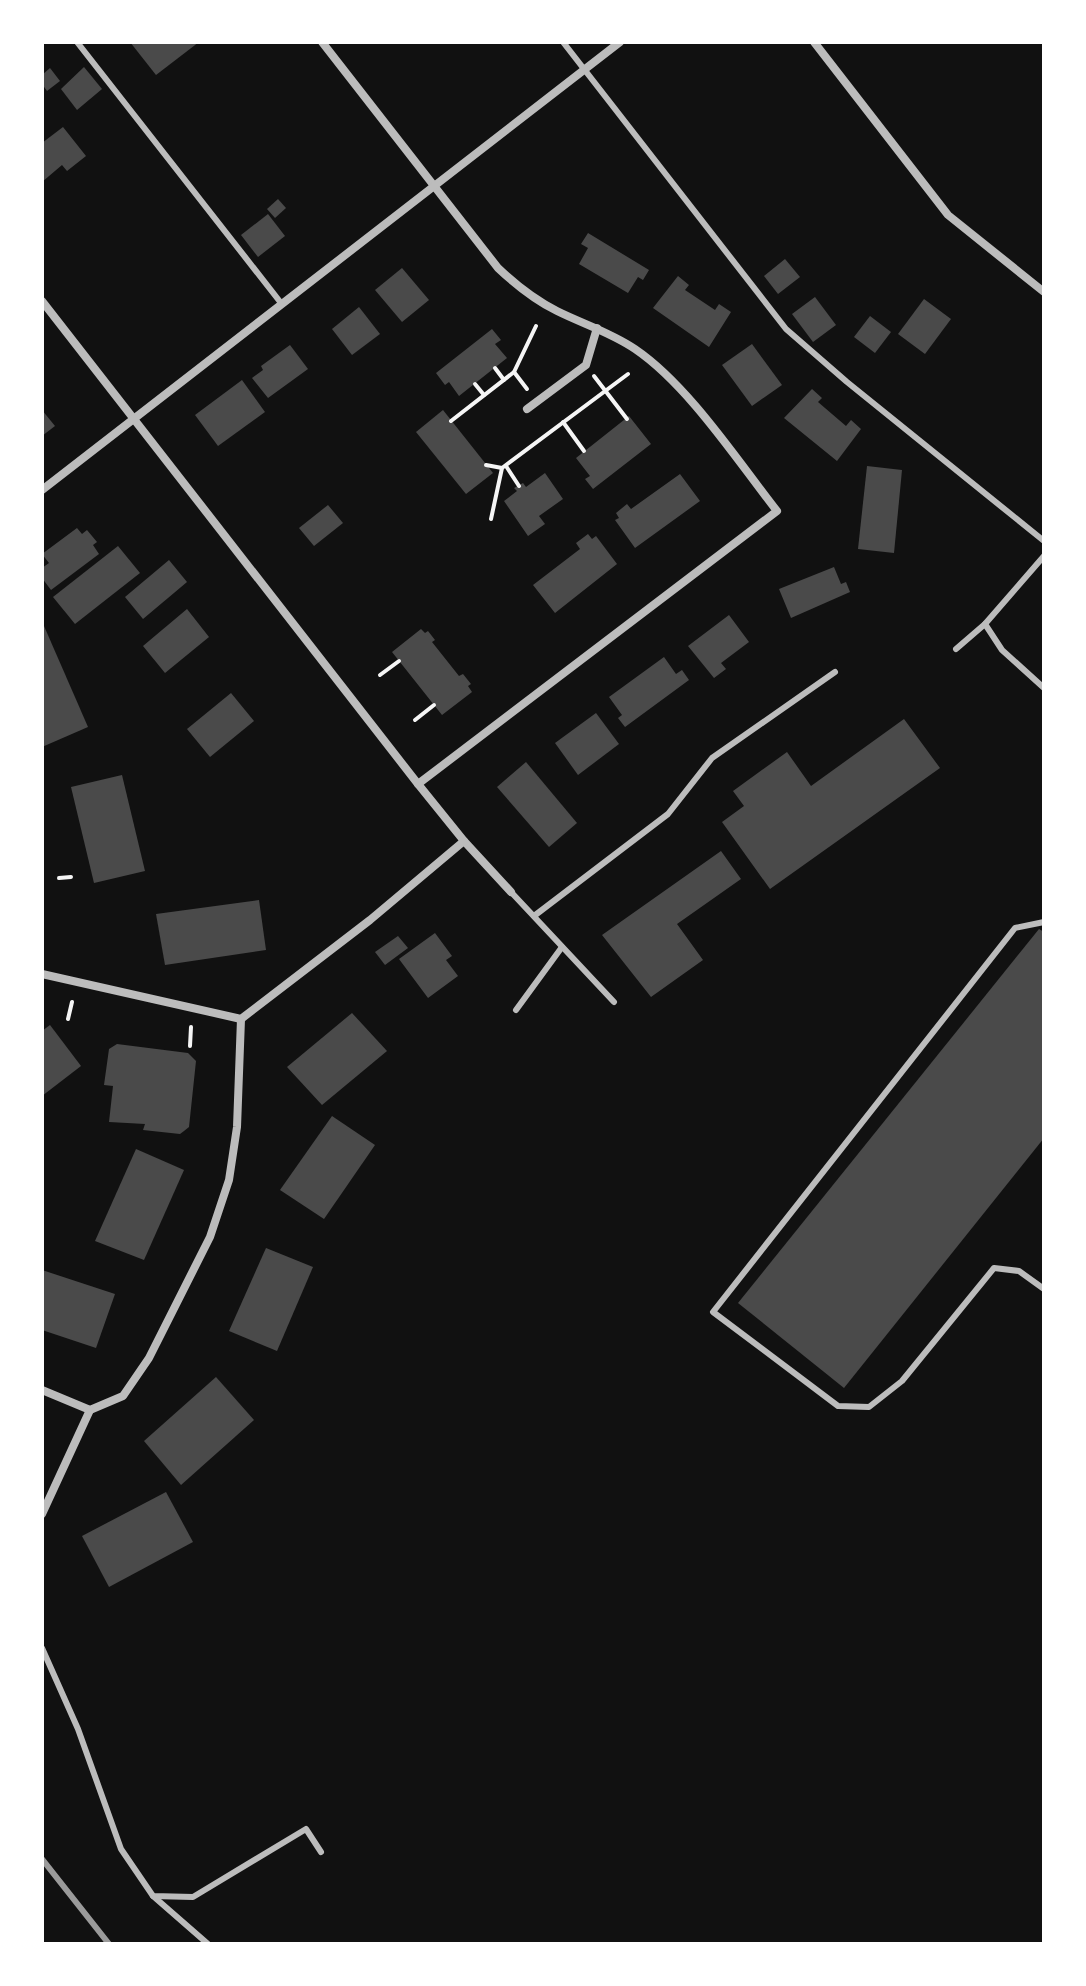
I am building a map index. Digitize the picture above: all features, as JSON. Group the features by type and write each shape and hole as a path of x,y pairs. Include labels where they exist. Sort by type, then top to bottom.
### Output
{"street":[{"path":"322,42 498,268 521,290 558,312 597,328 637,350 677,387 777,511 418,784"},
{"path":"42,490 620,42"},
{"path":"814,42 948,215 1044,292"},
{"path":"42,301 418,784 511,892"},
{"path":"527,409 586,365 597,328"},
{"path":"241,1019 370,920 464,841"},
{"path":"42,974 241,1019"},
{"path":"42,1514 90,1410 123,1396 149,1358 210,1237 229,1180 237,1127 241,1019"},
{"path":"42,1390 90,1410"}],"lane":[{"path":"77,42 281,303"},
{"path":"563,42 786,329 1044,541"},
{"path":"956,649 985,624 1044,556"},
{"path":"985,624 1002,650 1044,688"},
{"path":"534,916 668,814 712,758 835,672"},
{"path":"511,892 614,1002"},
{"path":"1044,922 1015,928 713,1312 838,1406 869,1407 902,1381 994,1268 1019,1271 1044,1289"},
{"path":"516,1010 562,947"},
{"path":"42,1648 78,1729 121,1849 153,1896 208,1944"},
{"path":"153,1896 193,1897 306,1829 321,1852"}],"path":[{"path":"451,421 514,372 536,326"},
{"path":"495,368 504,380"},
{"path":"514,372 537,401"},
{"path":"591,372 627,419"},
{"path":"491,519 504,467 628,374"},
{"path":"475,384 484,395"},
{"path":"563,422 584,451"},
{"path":"486,465 504,467 519,486"},
{"path":"380,675 399,661"},
{"path":"415,720 434,705"},
{"path":"59,878 71,877"},
{"path":"68,1019 72,1002"},
{"path":"190,1046 191,1027"}],"building":[{"path":"130,42 199,42 156,75"},
{"path":"84,67 102,89 77,110 61,89"},
{"path":"50,68 60,81 47,91 42,84 42,75"},
{"path":"63,127 86,156 67,171 62,165 42,182 42,143"},
{"path":"278,199 286,208 275,218 267,209"},
{"path":"268,214 285,236 258,257 241,235"},
{"path":"588,233 649,270 643,280 638,277 628,293 579,264 588,248 581,244"},
{"path":"785,259 800,277 778,294 764,276"},
{"path":"402,268 429,300 402,322 375,290"},
{"path":"678,276 689,285 685,290 715,310 719,304 731,312 709,347 653,308"},
{"path":"815,297 836,325 813,342 792,314"},
{"path":"924,299 951,319 925,354 898,334"},
{"path":"359,307 380,334 352,355 332,329"},
{"path":"870,316 891,332 875,353 854,337"},
{"path":"492,329 501,340 495,344 507,358 459,396 449,382 445,385 436,373"},
{"path":"752,344 782,385 752,406 722,365"},
{"path":"290,345 308,369 268,398 252,378 263,370 261,366"},
{"path":"242,380 265,412 218,446 195,415"},
{"path":"812,389 822,398 818,402 846,426 851,420 861,429 837,461 784,418"},
{"path":"42,410 55,426 42,436"},
{"path":"443,410 493,473 466,494 416,432"},
{"path":"629,416 651,444 593,489 585,479 590,476 576,458"},
{"path":"867,466 902,470 894,553 858,549"},
{"path":"545,473 563,499 539,516 545,524 528,536 504,501 517,491 514,488 523,483 526,487"},
{"path":"680,474 700,501 635,548 615,520 619,518 616,513 627,504 631,509"},
{"path":"328,505 343,523 314,546 299,528"},
{"path":"77,528 82,534 87,530 97,542 93,545 99,554 51,590 42,578 42,568 49,563 42,554"},
{"path":"588,534 592,539 596,536 617,564 555,613 533,585 580,549 576,543"},
{"path":"118,546 140,573 75,624 53,597"},
{"path":"169,560 187,582 143,619 125,597"},
{"path":"834,567 841,584 846,582 850,592 791,618 779,589"},
{"path":"187,609 209,637 165,673 143,646"},
{"path":"729,615 749,642 721,663 726,669 714,678 688,646"},
{"path":"42,627 88,727 42,747"},
{"path":"421,629 425,633 428,631 435,640 432,642 459,676 463,674 471,684 468,686 472,692 442,715 392,652"},
{"path":"664,657 676,674 682,670 689,680 625,727 618,718 622,715 609,697"},
{"path":"231,693 254,721 210,757 187,729"},
{"path":"596,713 619,744 578,775 555,743"},
{"path":"904,719 940,768 770,889 722,822 744,806 733,791 787,752 811,786"},
{"path":"526,762 577,823 549,847 497,787"},
{"path":"122,775 145,871 94,883 71,787"},
{"path":"721,851 741,879 677,924 703,960 651,997 602,935"},
{"path":"259,900 266,950 165,965 156,914"},
{"path":"1039,929 1044,932 1044,1138 844,1388 738,1303"},
{"path":"435,933 452,956 446,960 458,976 428,998 399,959"},
{"path":"398,936 408,948 385,965 375,952"},
{"path":"352,1013 387,1051 322,1105 287,1067"},
{"path":"50,1025 81,1066 42,1096 42,1031"},
{"path":"117,1044 188,1053 196,1061 189,1127 180,1134 143,1130 145,1124 109,1122 113,1086 104,1085 109,1049"},
{"path":"332,1116 375,1145 324,1219 280,1190"},
{"path":"136,1149 184,1170 144,1260 95,1241"},
{"path":"266,1248 313,1267 277,1351 229,1331"},
{"path":"42,1270 115,1294 96,1348 42,1330"},
{"path":"216,1377 254,1420 181,1485 144,1441"},
{"path":"166,1492 193,1542 109,1587 82,1536"}],"railway":[{"path":"42,1859 109,1944"}]}
